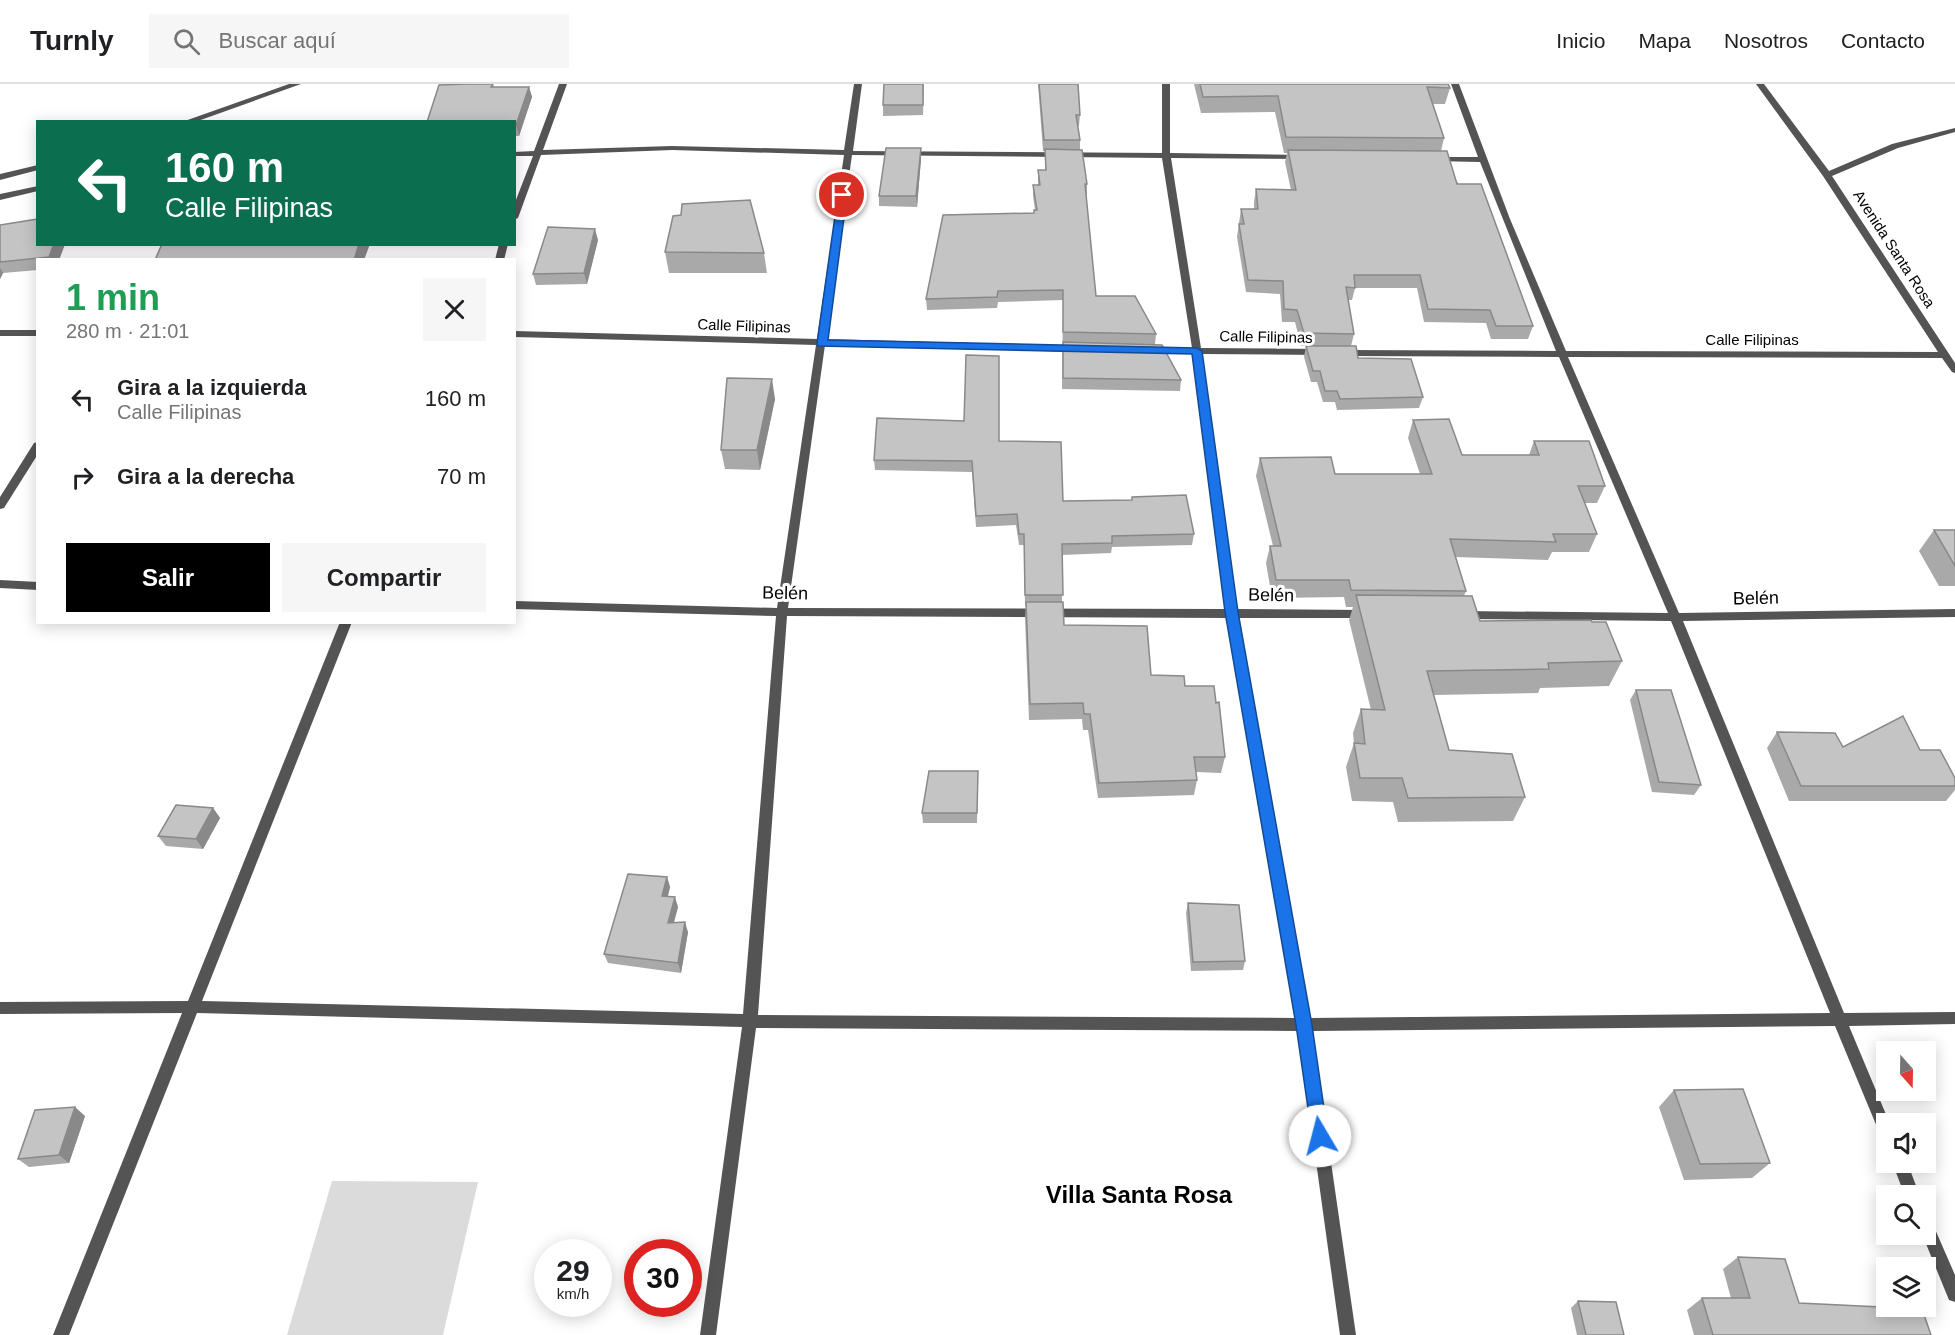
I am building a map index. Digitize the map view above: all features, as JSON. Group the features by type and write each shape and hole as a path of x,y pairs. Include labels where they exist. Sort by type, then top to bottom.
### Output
{"street":[{"path":"192,120 297,84"},
{"path":"516,213 563,84"},
{"path":"708,1335 750,1021 782,612 858,84"},
{"path":"1166,84 1166,155 1197,351 1232,612 1304,1025 1348,1335"},
{"path":"1455,84 1482,160 1562,355 1676,617 1878,1113"},
{"name":"Avenida Santa Rosa","path":"1760,84 1827,175 1955,370"},
{"path":"1827,175 1895,146 1955,130"},
{"path":"516,154 672,148 848,153 1306,157"},
{"path":"1423,159 1482,160"},
{"path":"0,177 36,168"},
{"path":"0,197 36,188"},
{"path":"0,333 36,333"},
{"name":"Calle Filipinas","path":"516,334 1092,349"},
{"name":"Calle Filipinas","path":"1138,350 1562,355 1945,355"},
{"path":"0,505 36,448"},
{"path":"0,584 36,586"},
{"name":"Belén","path":"516,605 782,612 1384,614"},
{"name":"Belén","path":"1454,615 1676,617 1955,613"},
{"path":"61,1335 345,624"},
{"path":"0,1008 194,1007 750,1021 1304,1025 1955,1018"},
{"path":"1934,1245 1955,1294"}],"shaded area":[{"path":"332,1181 478,1182 443,1335 287,1335"}],"building":[{"path":"493,84 491,87 529,87 516,125 516,120 428,120 439,85"},
{"path":"884,84 923,84 923,105 883,105"},
{"path":"1039,84 1078,84 1080,115 1076,115 1080,140 1044,140"},
{"path":"1200,84 1448,84 1450,88 1427,87 1444,138 1286,137 1278,96 1203,97"},
{"path":"886,148 921,148 916,196 879,196"},
{"path":"1045,149 1082,150 1096,296 1135,296 1156,334 1063,332 1063,290 998,291 997,297 926,299 943,215 1034,213 1034,210 1037,210 1033,185 1040,185 1038,170 1046,170"},
{"path":"1288,150 1447,151 1457,184 1481,184 1533,326 1496,326 1490,310 1428,309 1420,275 1354,275 1355,288 1346,287 1354,334 1304,333 1297,310 1284,309 1283,281 1248,280 1239,224 1244,224 1241,209 1258,209 1256,189 1296,190"},
{"path":"750,200 764,253 665,252 673,216 681,215 682,204"},
{"path":"36,219 36,246 53,246 49,257 0,262 0,225"},
{"path":"548,227 595,229 584,273 533,274"},
{"path":"161,246 358,246 355,258 156,258"},
{"path":"1063,342 1162,345 1181,380 1063,378"},
{"path":"1306,346 1356,346 1358,358 1411,359 1423,397 1340,399 1337,391 1325,391 1320,371 1313,371"},
{"path":"966,355 999,356 999,441 1061,442 1063,501 1132,500 1132,497 1186,495 1194,534 1112,536 1112,543 1062,544 1063,595 1025,595 1024,534 1019,534 1017,514 976,516 972,461 874,460 877,418 964,421"},
{"path":"727,378 772,379 757,450 721,450"},
{"path":"1449,419 1462,455 1539,455 1534,441 1589,441 1605,486 1578,486 1597,534 1553,534 1556,542 1450,539 1466,591 1351,590 1349,580 1276,580 1270,546 1281,546 1260,458 1331,457 1335,474 1432,474 1413,420"},
{"path":"1934,530 1955,530 1955,566"},
{"path":"1356,595 1472,596 1480,621 1591,620 1592,622 1606,622 1622,661 1548,663 1549,669 1427,671 1449,750 1512,754 1525,797 1408,798 1402,778 1360,778 1354,743 1365,744 1361,709 1385,710"},
{"path":"1026,602 1063,602 1064,625 1147,626 1151,675 1184,676 1185,686 1214,686 1216,703 1219,702 1225,757 1194,757 1197,780 1099,783 1090,714 1084,714 1083,703 1030,704"},
{"path":"1636,690 1671,690 1701,785 1659,782"},
{"path":"1903,716 1920,750 1940,750 1955,778 1955,786 1801,786 1777,732 1835,733 1843,747"},
{"path":"929,771 978,771 977,813 922,813"},
{"path":"176,805 213,808 196,839 158,836"},
{"path":"628,874 667,877 662,896 675,897 668,923 685,922 678,963 604,954"},
{"path":"1188,903 1239,905 1245,961 1193,962"},
{"path":"1743,1089 1770,1163 1700,1164 1674,1090"},
{"path":"75,1107 59,1155 18,1159 35,1110"},
{"path":"1738,1257 1785,1259 1799,1303 1876,1307 1876,1317 1925,1317 1931,1335 1713,1335 1702,1298 1750,1298"},
{"path":"1578,1301 1616,1302 1624,1335 1586,1335"}],"district":[{"name":"Villa Santa Rosa","path":"1139,1195"}],"route":[{"path":"842,195 822,343 1197,351 1232,612 1304,1025 1320,1136"}]}
